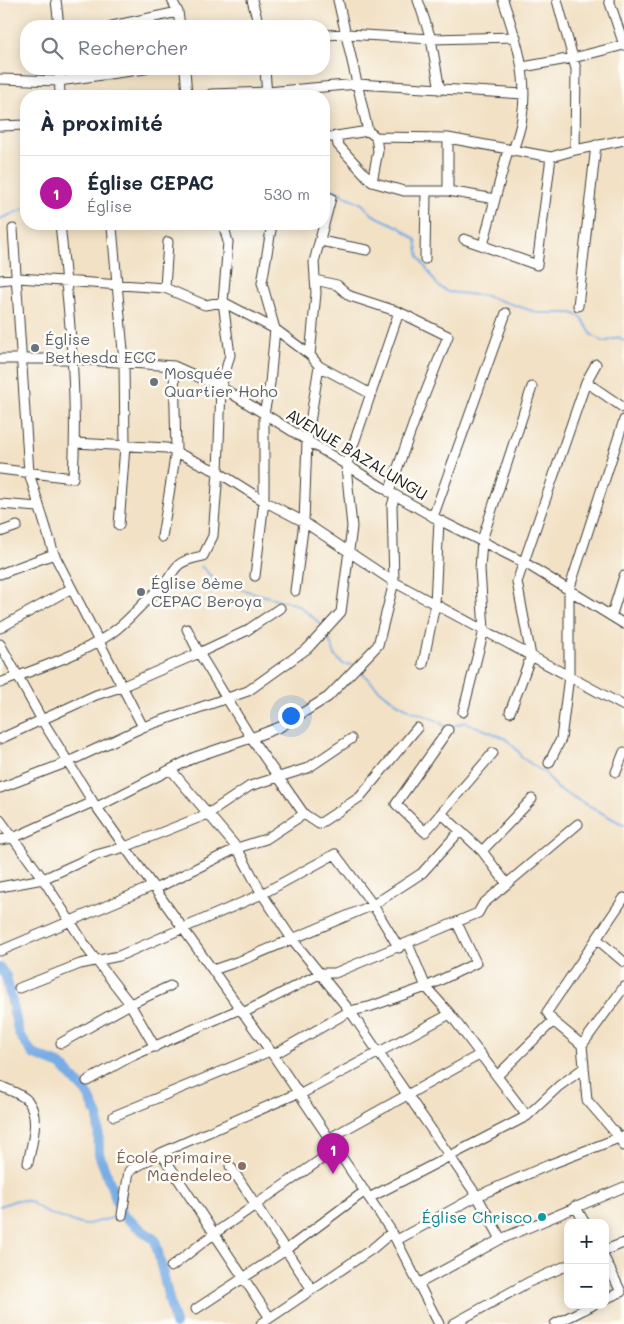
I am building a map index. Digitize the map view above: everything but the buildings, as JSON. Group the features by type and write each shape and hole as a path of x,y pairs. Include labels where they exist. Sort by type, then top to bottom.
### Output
{"street":[{"path":"56,0 58,20"},
{"path":"172,0 178,12 179,20"},
{"path":"252,0 257,20"},
{"path":"338,0 368,131 376,137 448,138 551,157 624,140"},
{"path":"418,0 431,40 440,90"},
{"path":"483,245 495,199 522,117 524,94 522,67 516,37 504,0"},
{"path":"557,0 576,69 575,150"},
{"path":"522,67 573,58 624,45 609,0"},
{"path":"140,20 178,12"},
{"path":"330,35 347,34 431,40 516,37"},
{"path":"59,75 60,90"},
{"path":"0,79 59,81 102,75"},
{"path":"186,75 187,90"},
{"path":"265,75 267,90"},
{"path":"303,90 357,84 524,94"},
{"path":"0,126 20,125"},
{"path":"330,137 368,131"},
{"path":"336,136 338,145 372,182 404,191 448,191 495,199"},
{"path":"372,182 378,151 376,137"},
{"path":"448,138 448,191"},
{"path":"578,306 596,146"},
{"path":"464,239 537,265 551,157"},
{"path":"425,259 426,191"},
{"path":"330,202 331,198"},
{"path":"13,229 18,278 29,473 54,554 70,589 99,640 143,727"},
{"path":"0,469 73,478 75,443 73,359 61,230"},
{"path":"112,230 124,362 125,446 119,525"},
{"path":"0,683 99,640 118,629 165,584 174,568 185,560 203,556 213,536 218,472 220,388 230,355 223,302 228,242 225,230"},
{"path":"255,576 264,501 264,414 270,383 275,329 262,283 271,230"},
{"path":"310,354 315,280 314,262 323,230"},
{"path":"320,241 367,250"},
{"path":"165,288 168,242"},
{"path":"0,280 18,278 66,282 116,283 165,288 205,304 223,302 275,329 310,354 319,366 371,394"},
{"path":"0,840 13,838 95,804 172,771 195,758 280,727 328,697 378,645 394,582 392,493 417,414 448,336 399,312 350,296 337,285 315,280"},
{"path":"0,788 68,762 143,727 248,690 308,648 341,612 352,528 346,466 399,312"},
{"path":"423,664 435,604 436,519 506,313"},
{"name":"AVENUE BAZALUNGU","path":"0,359 73,359 174,366 220,388 436,519 526,563 612,614 624,624"},
{"path":"510,712 531,656 518,582 586,382 596,364"},
{"path":"162,538 176,451 174,366"},
{"path":"295,591 304,522 307,441 319,366"},
{"path":"586,382 624,408"},
{"path":"463,712 484,630 480,569 482,540 532,387"},
{"path":"549,763 561,739 569,676 569,590 624,420"},
{"path":"75,443 176,451 218,472 264,501 304,522 394,582 624,706"},
{"path":"0,504 38,507"},
{"path":"0,532 17,526"},
{"path":"0,574 54,554"},
{"path":"612,614 624,576"},
{"path":"0,628 70,589"},
{"path":"0,739 96,695 122,687 199,653 246,631 280,608"},
{"path":"187,630 251,738 304,814 319,824 360,797 417,728"},
{"path":"0,644 42,720 95,804 271,1053 392,1232 440,1324"},
{"path":"448,730 396,804 425,832 493,753"},
{"path":"0,888 43,879 96,855 126,847 208,814 250,786 308,768 351,739"},
{"path":"616,772 624,752"},
{"path":"172,771 237,848 262,894 292,939 350,1011 477,1196 501,1239"},
{"path":"482,851 532,799"},
{"path":"441,813 482,851 507,884"},
{"path":"0,951 70,920 154,888 237,848 266,839 304,814"},
{"path":"0,820 43,879 98,962 130,1004 155,1048"},
{"path":"87,1081 130,1057 241,1011 321,974 335,973 399,948 478,913 483,904 578,824"},
{"path":"213,970 373,905 422,873 460,831"},
{"path":"19,988 80,964 98,962 119,956 262,894 336,854 373,905 399,948"},
{"path":"582,1045 553,1021 547,1012 561,989 598,940 602,928 624,898"},
{"path":"114,1116 271,1053 350,1011 368,1007 426,987 476,963 457,923"},
{"path":"598,940 624,962"},
{"path":"408,944 426,987 498,1075 527,1116"},
{"path":"61,1043 130,1004 170,986"},
{"path":"624,987 582,1045 588,1100 622,1137 624,1146"},
{"path":"122,1215 129,1171 160,1153 299,1094 378,1054 450,1014"},
{"path":"498,1075 553,1021"},
{"path":"328,1139 481,1054"},
{"path":"196,1309 245,1278 367,1194 527,1116 559,1086 584,1068"},
{"path":"0,1086 27,1100 33,1111 34,1132 28,1163"},
{"path":"397,1240 477,1196 550,1164 622,1137"},
{"path":"171,1267 256,1204 336,1149"},
{"path":"160,1153 270,1318"},
{"path":"230,1166 311,1288"},
{"path":"420,1283 501,1239 624,1187"},
{"path":"576,1206 583,1219"},
{"path":"261,1324 311,1288 372,1249 392,1232"},
{"path":"609,1249 624,1243"},
{"path":"609,1267 621,1292 609,1297"},
{"path":"453,1324 529,1282 564,1268"},
{"path":"556,1324 584,1309"}],"waterway":[{"path":"330,188 362,204 373,215 399,227 416,240 419,257 438,286 448,292 486,296 539,313 572,313 581,317 592,335 604,342 619,337 624,341"},
{"path":"0,219 20,211"},
{"path":"201,566 218,583 298,605 323,626"},
{"path":"326,632 336,657 343,664 356,665"},
{"path":"359,669 391,699 435,720 446,728"},
{"path":"451,727 465,722 505,738 519,752 521,757 546,774 558,789 624,825"},
{"path":"0,968 6,976 19,1034 33,1054 61,1065 87,1093 98,1116 99,1154 122,1215 155,1240 175,1324"},
{"path":"0,1206 17,1200 29,1201 47,1213 84,1225 120,1216"}],"place":[{"name":"Église Bethesda ECC","path":"35,348"},
{"name":"Mosquée Quartier Hoho","path":"154,382"},
{"name":"Église 8ème CEPAC Beroya","path":"141,592"},
{"name":"École primaire Maendeleo","path":"242,1166"},
{"name":"Église CEPAC","path":"333,1174"},
{"name":"Église Chrisco","path":"542,1217"}]}
